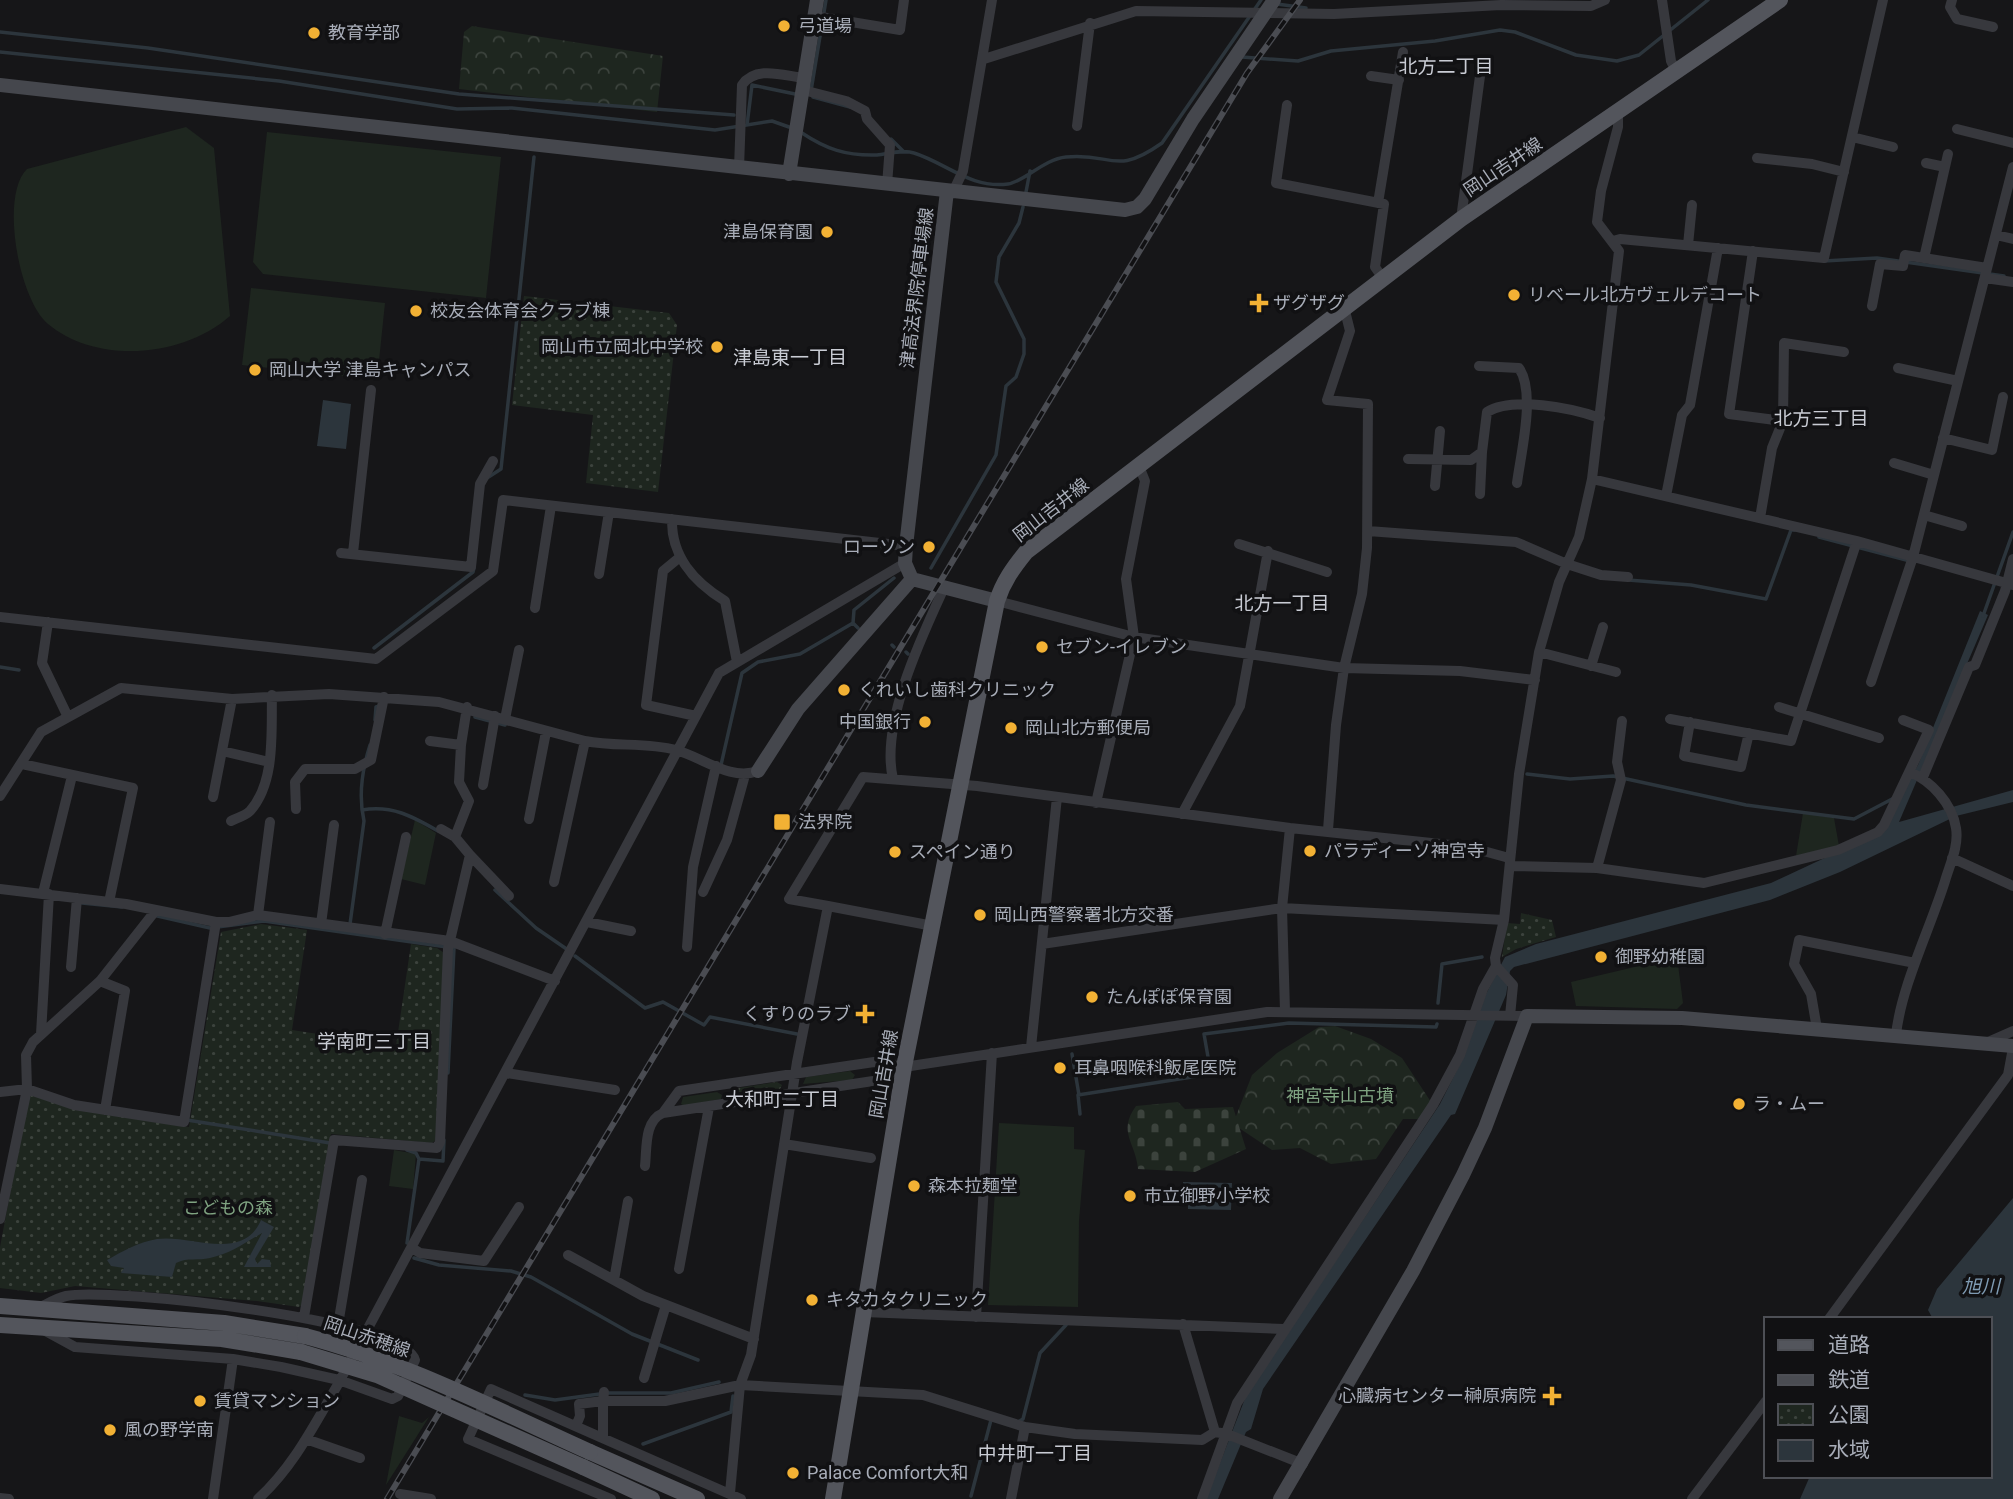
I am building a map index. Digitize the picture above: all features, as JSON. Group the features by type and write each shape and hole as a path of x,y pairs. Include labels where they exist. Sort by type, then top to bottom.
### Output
{"main road":[{"name":"岡山吉井線","path":"833,1499 904,1067 1002,585 1026,552 1382,277 1461,219 1780,0"},
{"name":"岡山赤穂線","path":"0,1306 36,1317"},
{"name":"岡山赤穂線","path":"0,1325 36,1317 224,1323 303,1344 358,1351 432,1380 586,1460 652,1499"},
{"name":"岡山赤穂線","path":"586,1460 697,1499"}],"street":[{"path":"789,174 821,17 817,0"},
{"path":"821,17 900,30 904,0"},
{"path":"0,85 887,185 955,184 984,59 992,0"},
{"path":"984,59 1090,23 1136,11 1265,7 1334,14 1501,5 1591,6 1605,0"},
{"path":"1662,0 1666,34 1676,71"},
{"path":"1613,241 1620,239 1688,245 1717,251 1824,258 1882,0"},
{"path":"1952,0 1950,7 1957,19 1993,27"},
{"name":"津高法界院停車場線","path":"912,579 905,563 906,546 955,184 1125,209 1137,207 1265,7"},
{"path":"1077,126 1090,23"},
{"path":"1378,203 1403,52"},
{"path":"1461,219 1482,61"},
{"path":"738,168 742,85 752,74 808,88 862,107 890,153 887,185"},
{"path":"1371,76 1399,80"},
{"path":"1287,104 1276,183 1384,204 1375,267 1382,277"},
{"path":"1510,1016 1513,985 1497,967 1495,958 1504,920 1539,652 1567,564 1579,537 1592,479 1619,251 1597,222 1606,169 1618,127 1618,112"},
{"path":"1957,129 2013,143"},
{"path":"1852,137 1893,147"},
{"path":"1924,258 1948,154"},
{"path":"1756,158 1812,164 1844,172"},
{"path":"1926,163 1945,167"},
{"path":"1871,682 1912,560 2013,167"},
{"path":"1688,245 1692,205"},
{"path":"1996,235 2013,239"},
{"path":"1666,496 1682,415 1690,405 1717,251"},
{"path":"1752,254 1729,414 1783,421"},
{"path":"1872,306 1881,264 1903,266 1905,255 1986,273 2013,282"},
{"path":"1328,830 1331,765 1344,668 1362,593 1368,531 1368,404 1327,400 1350,331 1343,307"},
{"path":"1760,518 1772,448 1783,421 1784,343 1843,352"},
{"path":"1479,366 1519,368 1527,379 1527,406 1517,483"},
{"path":"1898,368 1958,381"},
{"path":"353,553 371,390"},
{"path":"1943,438 1992,450 2003,397"},
{"path":"1480,494 1487,412 1499,404 1574,409 1600,418"},
{"path":"1435,486 1440,431"},
{"path":"1408,459 1471,460 1482,452"},
{"path":"341,553 471,567 480,484 493,461"},
{"path":"1894,463 1934,475"},
{"path":"1096,803 1133,637 1126,579 1145,481 1139,466"},
{"path":"1592,479 1760,518 1912,560 2004,581"},
{"path":"0,617 47,626 376,659 493,571 503,500 906,546"},
{"path":"535,608 551,506"},
{"path":"599,574 609,513"},
{"path":"1924,514 1962,526"},
{"path":"672,519 674,544 684,567 700,583 725,601 737,663"},
{"path":"1368,531 1516,542 1601,575 1628,577"},
{"path":"1239,544 1268,551 1327,572"},
{"path":"1670,719 1791,741 1856,545"},
{"path":"1182,814 1236,714 1268,551"},
{"path":"680,557 663,571 646,705 696,716"},
{"path":"933,926 789,899 863,777 1057,797 1290,828 1469,847 1510,862 1597,868 1704,883 1838,850 1878,832 1917,775 1969,667 1975,664 2013,559"},
{"path":"258,1499 283,1475 339,1380 719,673 905,563"},
{"path":"703,892 752,773 798,709 912,579 1133,637 1344,668 1460,671 1535,680"},
{"path":"893,779 889,762 904,678 944,588"},
{"path":"47,626 42,663 67,715"},
{"path":"1591,666 1603,627"},
{"path":"483,785 497,720 519,650"},
{"path":"1539,652 1616,673"},
{"path":"0,796 41,732 67,715 121,688 251,700 272,695 383,701 466,712 609,746 656,746 678,751 716,766 752,773"},
{"path":"231,821 251,810 263,785 269,762 272,695"},
{"path":"213,797 232,699"},
{"path":"296,809 295,782 305,769 355,769 371,760 383,701"},
{"path":"1779,707 1879,738"},
{"path":"455,837 469,801 459,782 466,712"},
{"path":"1903,720 1929,730 1917,775"},
{"path":"1597,868 1621,777 1617,762 1622,721"},
{"path":"1690,722 1684,756 1741,767 1749,733"},
{"path":"529,819 546,732"},
{"path":"430,741 461,745"},
{"path":"554,882 585,741"},
{"path":"222,751 269,762"},
{"path":"22,764 132,788 109,902"},
{"path":"687,947 693,866 716,766"},
{"path":"1896,1035 1914,963 1928,933 1952,858 1956,828 1931,783 1917,775"},
{"path":"41,1034 47,896 72,776"},
{"path":"1031,1047 1057,797"},
{"path":"258,915 270,822"},
{"path":"321,923 334,825"},
{"path":"1286,1011 1282,908 1290,828"},
{"path":"441,829 455,837 509,896"},
{"path":"385,934 406,837"},
{"path":"304,1317 334,1140 437,1148 440,1142 449,945 470,855"},
{"path":"1952,858 2013,886"},
{"path":"0,889 76,901 109,902 215,926 258,915 321,923 449,945 555,981"},
{"path":"71,967 76,901"},
{"path":"730,1493 740,1385 754,1339 795,1073 828,906"},
{"path":"1042,944 1282,908 1504,920"},
{"path":"0,1219 3,1185 27,1089 26,1055 41,1034 100,981 154,913"},
{"path":"587,922 631,931"},
{"path":"0,1092 27,1089 74,1105 185,1119 215,926"},
{"path":"1816,1029 1811,994 1794,964 1799,940 1914,963"},
{"path":"1202,1499 1229,1434 1237,1403 1427,1115 1460,1055 1477,1015 1483,989 1497,967"},
{"path":"100,981 125,991 106,1107"},
{"path":"645,1166 650,1124 656,1116 663,1113 873,1082 904,1067 1286,1011 1682,1018 2013,1047 2008,1076 1830,1317"},
{"path":"1280,1499 1303,1464 1413,1271 1463,1175 1485,1128 1527,1016"},
{"path":"1984,1044 2013,1031"},
{"path":"976,1317 992,1053"},
{"path":"663,1113 679,1091 874,1062 904,1067"},
{"path":"506,1073 615,1090"},
{"path":"725,1084 728,1104"},
{"path":"679,1269 709,1107"},
{"path":"784,1144 871,1158"},
{"path":"338,1325 362,1180"},
{"path":"614,1280 628,1201"},
{"path":"412,1248 420,1253 484,1261 519,1208"},
{"path":"568,1255 666,1305 754,1339"},
{"path":"94,1295 222,1305 304,1317 338,1325 413,1353 415,1360 398,1396 384,1398 339,1380 233,1359 75,1347 36,1317 65,1296 94,1295"},
{"path":"644,1378 652,1342 666,1305"},
{"path":"864,1312 1284,1329"},
{"path":"1183,1324 1215,1432"},
{"path":"213,1499 233,1359"},
{"path":"576,1426 580,1416 579,1404 604,1396 665,1401 740,1385 930,1396 1025,1427 1075,1434 1202,1440 1215,1432 1229,1434 1303,1464"},
{"path":"606,1498 468,1439 491,1389 741,1499"},
{"path":"603,1438 604,1396"},
{"path":"1692,1499 1764,1404"},
{"path":"1012,1499 1025,1427"},
{"path":"306,1439 360,1458"},
{"path":"400,1494 431,1499"},
{"path":"0,1498 9,1499"}],"green space":[{"path":"472,26 663,56 657,112 459,89 464,32"},
{"path":"186,127 214,148 230,316 211,330 189,340 140,351 91,346 68,337 48,324 37,311 21,270 14,223 19,182 27,169"},
{"path":"267,132 501,157 486,298 263,274 253,262"},
{"path":"251,288 385,303 377,380 242,365"},
{"path":"524,296 669,313 677,325 658,492 586,483 593,415 512,405"},
{"path":"1803,813 1834,818 1839,846 1796,856"},
{"path":"415,820 436,833 425,885 401,879"},
{"path":"1521,913 1552,920 1556,937 1516,949 1502,957 1507,923 1520,924"},
{"name":"こどもの森","path":"261,924 307,930 292,1030 396,1046 411,944 437,948 444,953 436,1140 432,1143 331,1134 303,1304 299,1307 75,1286 41,1293 0,1288 0,1247 28,1098 33,1095 70,1107 189,1127 221,932"},
{"path":"1677,957 1683,1003 1677,1009 1576,1006 1571,982"},
{"name":"神宮寺山古墳","path":"1335,1026 1371,1039 1402,1058 1431,1102 1420,1119 1403,1119 1376,1159 1331,1164 1300,1148 1272,1150 1233,1124 1252,1075 1277,1053 1319,1027"},
{"path":"850,1071 855,1075 852,1080 803,1084 806,1077"},
{"path":"777,1082 782,1085 779,1091 730,1096 732,1089"},
{"path":"717,1092 722,1095 721,1099 684,1106 681,1104 683,1097"},
{"path":"1178,1102 1185,1109 1233,1107 1246,1149 1195,1172 1138,1169 1128,1131 1128,1123 1136,1106"},
{"path":"999,1123 1074,1127 1074,1149 1085,1150 1079,1221 1078,1307 988,1305"},
{"path":"394,1150 416,1154 413,1189 389,1186"},
{"path":"399,1416 422,1423 429,1417 386,1485"}],"water":[{"path":"323,400 351,404 346,449 317,446"},
{"path":"1980,611 1988,615 1899,822 2013,790 2013,802 1956,816 1840,872 1770,900 1514,967 1510,971 1506,995 1455,1114 1451,1115 1263,1389 1251,1429 1246,1432 1218,1499 1206,1499 1246,1396 1440,1104 1465,1054 1486,994 1505,957 1536,944 1771,883 1876,834 1918,765"},
{"path":"1183,1182 1232,1183 1231,1210 1188,1209 1188,1205 1182,1205"},
{"name":"旭川","path":"2013,1198 2013,1499 1800,1499 1809,1478 1992,1478 1992,1317 1932,1317 1928,1310 1937,1289"},
{"path":"261,1220 274,1227 255,1259 257,1264 262,1259 270,1260 271,1267 244,1267 262,1233 224,1254 176,1263 172,1277 121,1273 124,1268 111,1266 107,1260 125,1250 157,1239 229,1244 253,1233"}],"waterway":[{"path":"811,91 826,0"},
{"path":"802,133 846,153 914,153 970,179 995,185 1014,182 1050,162 1066,157 1094,157 1113,161 1133,159 1162,143 1261,0"},
{"path":"1242,57 1298,61 1331,51 1435,41 1500,30 1515,32 1576,55 1617,61 1639,55 1708,0"},
{"path":"1277,4 1306,8"},
{"path":"0,32 148,48 459,94 734,115"},
{"path":"0,52 279,81 457,109 512,108 715,130 772,121 789,127"},
{"path":"747,125 752,85 795,94"},
{"path":"813,97 850,107"},
{"path":"891,139 904,152"},
{"path":"487,478 501,469 534,157"},
{"path":"1026,192 1030,171"},
{"path":"931,568 996,455 1006,386 1016,377 1024,354 1024,339 996,282 999,257 1019,223 1023,207"},
{"path":"1824,261 1877,258 2004,276"},
{"path":"1628,580 1691,585 1766,599 1791,530 1795,530"},
{"path":"1983,616 2013,532"},
{"path":"1819,537 1910,561"},
{"path":"374,648 473,572 474,568"},
{"path":"858,628 853,623 854,610 894,578"},
{"path":"721,765 742,673 758,662 800,654 853,623"},
{"path":"0,667 19,670"},
{"path":"375,720 376,707 379,706"},
{"path":"475,717 505,725"},
{"path":"350,924 364,821 362,783 370,745"},
{"path":"1527,774 1570,779 1613,776 1746,805 1854,819 1894,798"},
{"path":"362,810 392,810 438,831"},
{"path":"495,890 536,928 568,950"},
{"path":"82,903 122,907"},
{"path":"153,915 210,928 264,921 454,948 448,1073"},
{"path":"575,956 645,1008 663,1002 704,1025 710,1017 797,1034"},
{"path":"1438,1003 1442,964 1482,957"},
{"path":"1080,1114 1078,1095 1211,1074 1204,1034 1289,1023 1436,1027 1437,1024"},
{"path":"1072,1054 1079,1095"},
{"path":"187,1120 330,1143"},
{"path":"407,1243 419,1159 443,1161 444,1140"},
{"path":"407,1150 416,1153 419,1159"},
{"path":"414,1258 439,1265 511,1271 531,1277 632,1334 698,1360"},
{"path":"1018,1422 1023,1419 1040,1353 1066,1325"},
{"path":"525,1395 555,1400 607,1393 671,1393 719,1382"},
{"path":"643,1444 731,1412 733,1396"},
{"path":"971,1496 991,1420"}],"railway":[{"path":"387,1499 1247,73 1300,0"}],"place":[{"name":"弓道場","path":"784,26"},
{"name":"教育学部","path":"314,33"},
{"name":"津島保育園","path":"827,232"},
{"name":"リベール北方ヴェルデコート","path":"1514,295"},
{"name":"ザグザグ","path":"1259,303"},
{"name":"校友会体育会クラブ棟","path":"416,311"},
{"name":"岡山市立岡北中学校","path":"717,347"},
{"name":"岡山大学 津島キャンパス","path":"255,370"},
{"name":"ローソン","path":"929,547"},
{"name":"セブン-イレブン","path":"1042,647"},
{"name":"くれいし歯科クリニック","path":"844,690"},
{"name":"中国銀行","path":"925,722"},
{"name":"岡山北方郵便局","path":"1011,728"},
{"name":"法界院","path":"782,822"},
{"name":"パラディーソ神宮寺","path":"1310,851"},
{"name":"スペイン通り","path":"895,852"},
{"name":"岡山西警察署北方交番","path":"980,915"},
{"name":"御野幼稚園","path":"1601,957"},
{"name":"たんぽぽ保育園","path":"1092,997"},
{"name":"くすりのラブ","path":"865,1014"},
{"name":"耳鼻咽喉科飯尾医院","path":"1060,1068"},
{"name":"ラ・ムー","path":"1739,1104"},
{"name":"森本拉麺堂","path":"914,1186"},
{"name":"市立御野小学校","path":"1130,1196"},
{"name":"キタカタクリニック","path":"812,1300"},
{"name":"心臓病センター榊原病院","path":"1552,1396"},
{"name":"賃貸マンション","path":"200,1401"},
{"name":"風の野学南","path":"110,1430"},
{"name":"Palace Comfort大和","path":"793,1473"}],"district":[{"name":"北方二丁目","path":"1446,66"},
{"name":"津島東一丁目","path":"790,357"},
{"name":"北方三丁目","path":"1821,418"},
{"name":"北方一丁目","path":"1282,603"},
{"name":"学南町三丁目","path":"374,1041"},
{"name":"大和町二丁目","path":"782,1099"},
{"name":"中井町一丁目","path":"1035,1453"}]}
